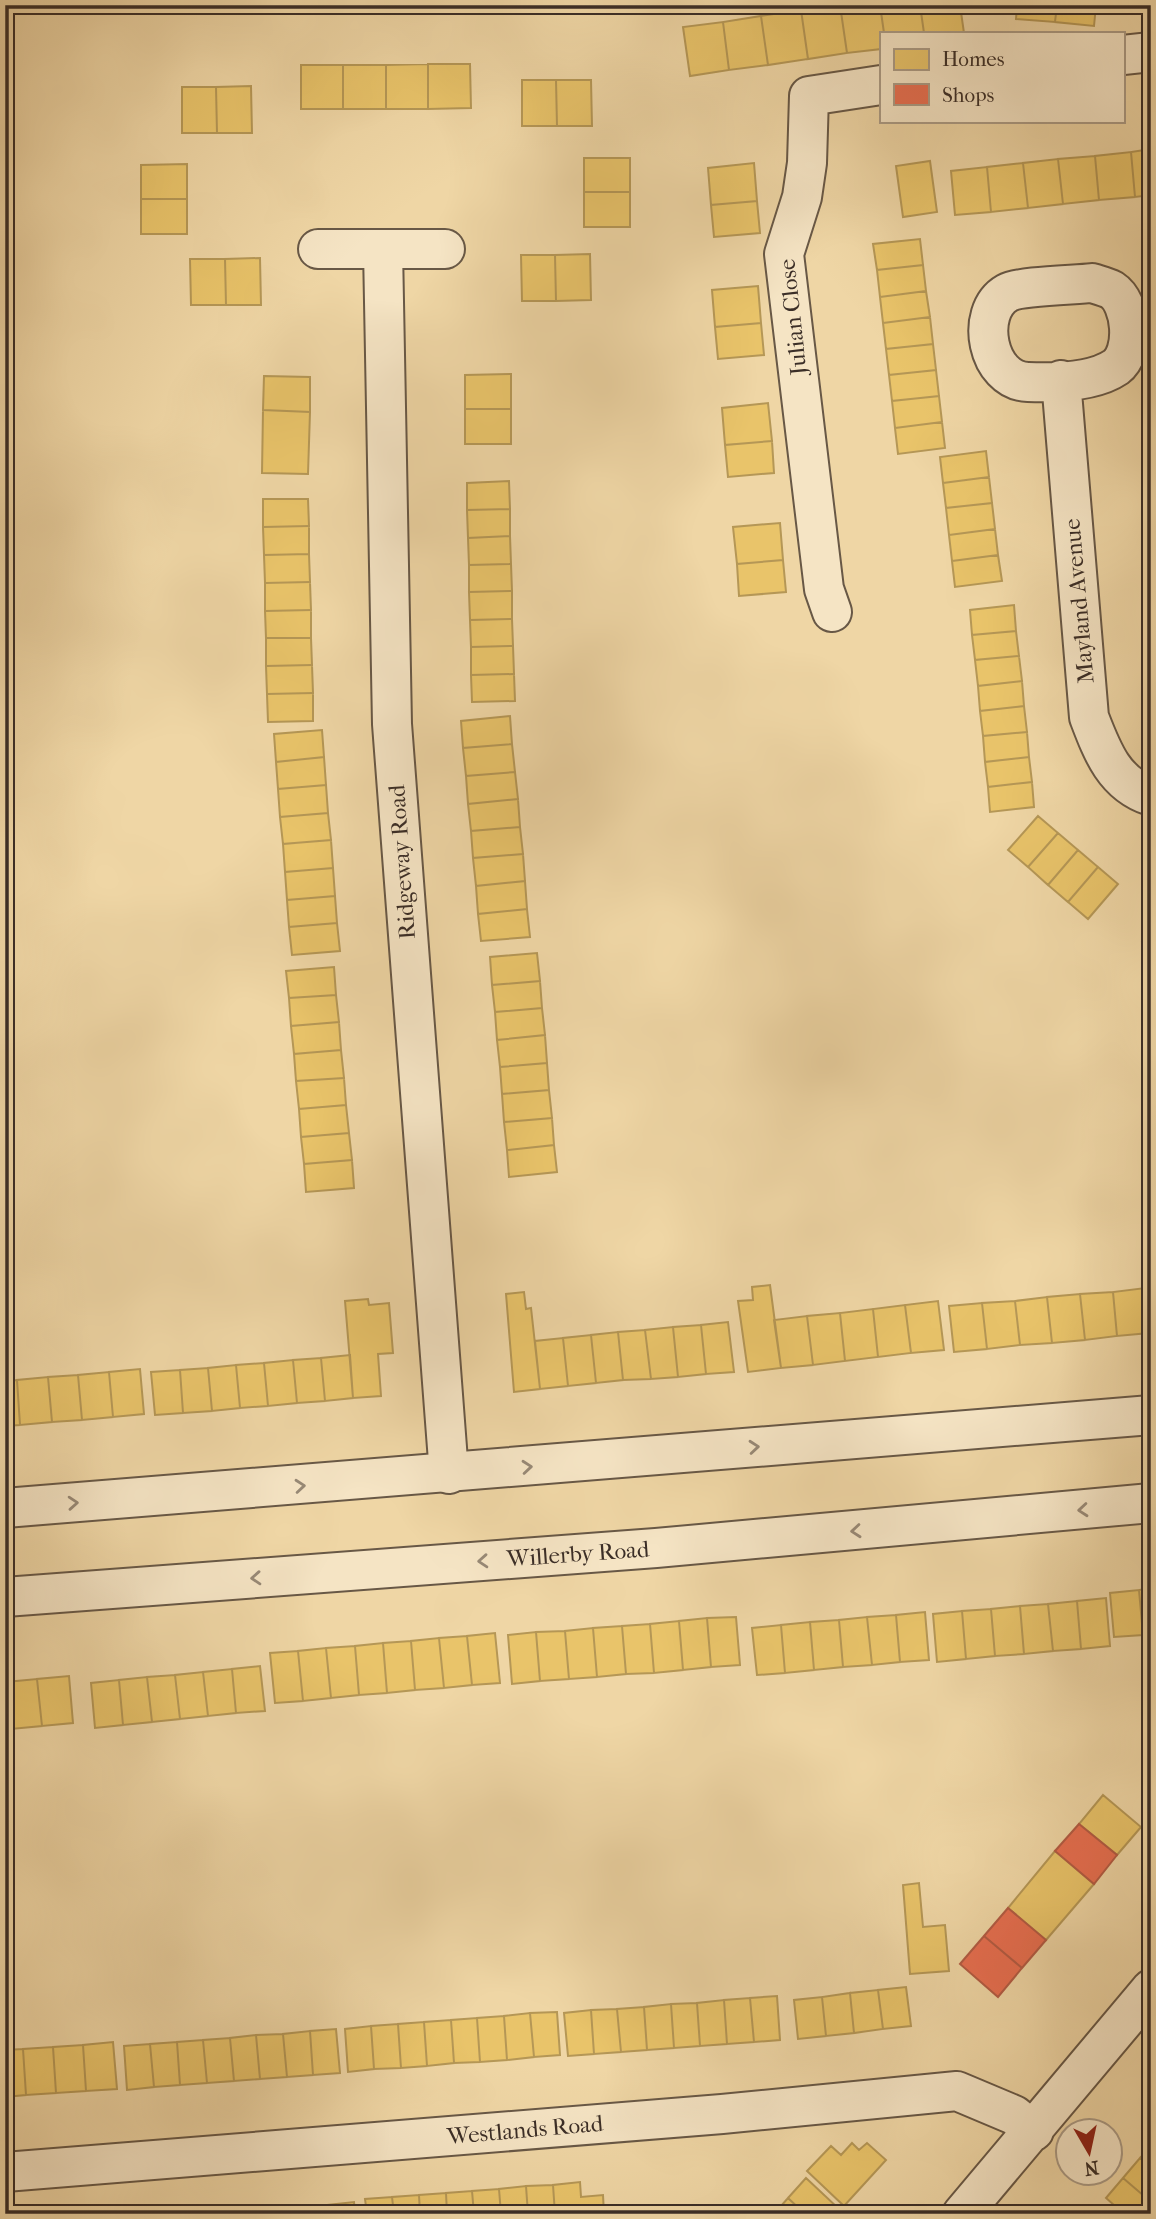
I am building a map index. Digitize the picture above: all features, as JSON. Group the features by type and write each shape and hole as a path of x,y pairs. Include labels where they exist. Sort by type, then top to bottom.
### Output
{"street":[{"path":"1124,55 1151,52"},
{"name":"Julian Close","path":"831,612 824,590 784,254 802,197 807,163 808,96 880,85"},
{"path":"318,249 445,249"},
{"name":"Ridgeway Road","path":"383,249 392,724 449,1474"},
{"name":"Mayland Avenue","path":"1061,380 1089,717 1105,761 1136,791 1151,796"},
{"path":"5,1508 1151,1415"},
{"name":"Willerby Road","path":"5,1597 683,1546 1151,1503"},
{"path":"962,2214 1151,1989"},
{"name":"Westlands Road","path":"5,2172 722,2114 957,2091 1014,2115 1034,2130"}],"building: Homes":[{"path":"840,5 880,5 884,32 880,32 880,49 847,53"},
{"path":"840,5 847,53 808,59 801,10"},
{"path":"880,5 920,5 924,32 884,32"},
{"path":"920,5 960,5 964,32 924,32"},
{"path":"1017,5 1057,5 1055,22 1016,19"},
{"path":"1057,5 1096,5 1094,26 1055,22"},
{"path":"801,10 808,59 768,65 761,16"},
{"path":"761,16 768,65 729,70 723,22"},
{"path":"723,22 729,70 690,76 683,27"},
{"path":"428,64 428,109 386,109 386,65"},
{"path":"428,64 470,64 471,108 428,109"},
{"path":"301,65 343,65 343,109 301,109"},
{"path":"343,65 386,65 386,109 343,109"},
{"path":"522,80 556,80 557,126 522,126"},
{"path":"556,80 591,80 592,126 557,126"},
{"path":"251,86 252,133 217,133 216,87"},
{"path":"182,87 216,87 217,133 182,133"},
{"path":"1151,149 1151,195 1135,197 1131,152"},
{"path":"1131,152 1135,197 1099,200 1095,156"},
{"path":"1095,156 1099,200 1063,204 1058,159"},
{"path":"584,158 630,158 630,192 584,192"},
{"path":"1058,159 1063,204 1028,208 1023,163"},
{"path":"930,161 937,212 903,217 896,166"},
{"path":"754,163 757,201 711,205 708,168"},
{"path":"1023,163 1028,208 991,212 987,167"},
{"path":"187,164 187,199 141,199 141,165"},
{"path":"987,167 991,212 955,215 951,171"},
{"path":"584,192 630,192 630,227 584,227"},
{"path":"141,199 187,199 187,234 141,234"},
{"path":"757,201 760,233 714,237 711,205"},
{"path":"920,239 923,265 877,270 873,244"},
{"path":"590,254 591,300 556,301 555,255"},
{"path":"521,255 555,255 556,301 522,301"},
{"path":"260,258 261,305 226,305 225,259"},
{"path":"190,259 225,259 226,305 191,305"},
{"path":"923,265 926,291 880,297 877,270"},
{"path":"758,286 761,323 715,327 712,290"},
{"path":"926,291 930,317 883,323 880,297"},
{"path":"930,317 933,344 886,349 883,323"},
{"path":"761,323 764,355 718,359 715,327"},
{"path":"933,344 936,370 889,375 886,349"},
{"path":"936,370 939,396 892,401 889,375"},
{"path":"511,374 511,409 465,409 465,375"},
{"path":"264,376 310,377 310,412 263,410"},
{"path":"939,396 942,422 895,428 892,401"},
{"path":"768,403 772,441 725,445 722,408"},
{"path":"465,409 511,409 511,444 465,444"},
{"path":"263,410 310,412 308,474 262,473"},
{"path":"942,422 945,448 898,454 895,428"},
{"path":"772,441 774,473 728,477 725,445"},
{"path":"986,451 989,477 943,483 940,457"},
{"path":"989,477 992,503 946,508 943,483"},
{"path":"509,481 510,509 467,510 467,483"},
{"path":"263,499 308,499 309,526 263,527"},
{"path":"992,503 995,529 949,535 946,508"},
{"path":"510,509 510,536 468,538 467,510"},
{"path":"780,523 783,560 737,564 733,527"},
{"path":"309,526 309,554 264,555 263,527"},
{"path":"995,529 998,555 952,561 949,535"},
{"path":"510,536 511,564 469,565 468,538"},
{"path":"309,554 310,582 265,583 264,555"},
{"path":"998,555 1002,581 955,587 952,561"},
{"path":"783,560 786,592 739,596 737,564"},
{"path":"511,564 512,591 469,592 469,565"},
{"path":"310,582 311,610 265,611 265,583"},
{"path":"512,591 512,619 470,620 469,592"},
{"path":"1014,605 1016,631 972,635 970,610"},
{"path":"311,610 311,638 266,638 265,611"},
{"path":"512,619 513,646 471,647 470,620"},
{"path":"1016,631 1019,656 975,660 972,635"},
{"path":"266,638 311,638 312,665 266,666"},
{"path":"513,646 514,674 471,675 471,647"},
{"path":"1019,656 1022,681 978,686 975,660"},
{"path":"312,665 313,693 267,694 266,666"},
{"path":"514,674 515,701 472,702 471,675"},
{"path":"1022,681 1024,706 980,711 978,686"},
{"path":"313,693 313,721 268,722 267,694"},
{"path":"1024,706 1027,732 983,736 980,711"},
{"path":"510,716 512,744 463,748 461,721"},
{"path":"322,730 324,757 276,762 274,734"},
{"path":"1027,732 1029,757 985,762 983,736"},
{"path":"512,744 515,772 466,776 463,748"},
{"path":"324,757 326,785 278,789 276,762"},
{"path":"1029,757 1032,782 988,787 985,762"},
{"path":"515,772 518,799 468,804 466,776"},
{"path":"1032,782 1034,807 990,812 988,787"},
{"path":"326,785 328,813 280,817 278,789"},
{"path":"518,799 520,827 471,831 468,804"},
{"path":"328,813 331,840 283,844 280,817"},
{"path":"1038,816 1058,833 1028,867 1008,850"},
{"path":"520,827 523,854 473,858 471,831"},
{"path":"1058,833 1078,850 1048,885 1028,867"},
{"path":"331,840 333,868 285,872 283,844"},
{"path":"1078,850 1098,867 1068,902 1048,885"},
{"path":"523,854 525,881 476,886 473,858"},
{"path":"1098,867 1118,884 1088,919 1068,902"},
{"path":"333,868 335,896 287,900 285,872"},
{"path":"525,881 527,909 478,914 476,886"},
{"path":"1146,890 1151,890 1151,942 1142,941"},
{"path":"335,896 337,923 289,927 287,900"},
{"path":"527,909 530,937 481,941 478,914"},
{"path":"337,923 340,951 292,955 289,927"},
{"path":"537,953 540,981 492,985 490,957"},
{"path":"334,967 336,995 289,998 286,971"},
{"path":"540,981 542,1008 495,1012 492,985"},
{"path":"336,995 339,1022 291,1026 289,998"},
{"path":"542,1008 545,1035 497,1040 495,1012"},
{"path":"339,1022 341,1050 294,1054 291,1026"},
{"path":"545,1035 547,1063 500,1067 497,1040"},
{"path":"341,1050 344,1078 296,1081 294,1054"},
{"path":"547,1063 549,1090 502,1094 500,1067"},
{"path":"344,1078 346,1105 299,1109 296,1081"},
{"path":"549,1090 552,1118 504,1122 502,1094"},
{"path":"346,1105 349,1133 301,1137 299,1109"},
{"path":"552,1118 554,1145 507,1150 504,1122"},
{"path":"349,1133 352,1160 304,1164 301,1137"},
{"path":"554,1145 557,1172 509,1177 507,1150"},
{"path":"352,1160 354,1188 306,1192 304,1164"},
{"path":"770,1285 781,1368 748,1372 738,1301 753,1300 752,1287"},
{"path":"1145,1288 1149,1333 1117,1336 1113,1292"},
{"path":"524,1292 526,1309 531,1308 540,1389 514,1392 506,1294"},
{"path":"1113,1292 1117,1336 1085,1340 1080,1294"},
{"path":"1080,1294 1085,1340 1052,1343 1047,1297"},
{"path":"1047,1297 1052,1343 1020,1345 1015,1301"},
{"path":"368,1299 369,1305 389,1303 393,1353 378,1354 381,1396 353,1398 345,1301"},
{"path":"938,1301 944,1350 911,1353 905,1305"},
{"path":"1015,1301 1020,1345 987,1349 982,1303"},
{"path":"982,1303 987,1349 954,1352 949,1306"},
{"path":"905,1305 911,1353 878,1357 873,1309"},
{"path":"873,1309 878,1357 845,1361 840,1313"},
{"path":"840,1313 845,1361 813,1365 807,1316"},
{"path":"807,1316 813,1365 781,1368 774,1320"},
{"path":"728,1322 734,1372 706,1374 701,1325"},
{"path":"701,1325 706,1374 678,1377 673,1327"},
{"path":"673,1327 678,1377 651,1379 645,1330"},
{"path":"645,1330 651,1379 623,1380 618,1332"},
{"path":"618,1332 623,1380 596,1383 591,1335"},
{"path":"591,1335 596,1383 568,1386 563,1338"},
{"path":"563,1338 568,1386 540,1389 535,1341"},
{"path":"350,1355 353,1398 325,1401 321,1358"},
{"path":"321,1358 325,1401 297,1403 293,1360"},
{"path":"293,1360 297,1403 268,1406 264,1363"},
{"path":"264,1363 268,1406 240,1408 236,1365"},
{"path":"236,1365 240,1408 212,1411 208,1368"},
{"path":"208,1368 212,1411 183,1413 180,1370"},
{"path":"140,1369 144,1414 113,1417 109,1372"},
{"path":"180,1370 183,1413 155,1415 151,1372"},
{"path":"109,1372 113,1417 82,1420 78,1375"},
{"path":"78,1375 82,1420 52,1422 48,1377"},
{"path":"48,1377 52,1422 20,1425 17,1380"},
{"path":"17,1380 20,1425 5,1426 5,1381"},
{"path":"1151,1588 1151,1634 1143,1635 1139,1590"},
{"path":"1139,1590 1143,1635 1114,1637 1110,1593"},
{"path":"1106,1598 1110,1646 1081,1649 1077,1601"},
{"path":"1077,1601 1081,1649 1053,1651 1048,1604"},
{"path":"1048,1604 1053,1651 1024,1654 1020,1606"},
{"path":"1020,1606 1024,1654 995,1656 991,1609"},
{"path":"991,1609 995,1656 966,1659 962,1611"},
{"path":"962,1611 966,1659 937,1662 933,1614"},
{"path":"925,1612 929,1660 900,1662 896,1615"},
{"path":"896,1615 900,1662 872,1665 867,1617"},
{"path":"736,1617 740,1665 711,1667 707,1618"},
{"path":"867,1617 872,1665 843,1667 839,1620"},
{"path":"707,1618 711,1667 683,1670 679,1621"},
{"path":"839,1620 843,1667 814,1670 810,1622"},
{"path":"679,1621 683,1670 654,1673 650,1624"},
{"path":"810,1622 814,1670 785,1673 781,1625"},
{"path":"650,1624 654,1673 626,1674 622,1626"},
{"path":"781,1625 785,1673 757,1675 752,1628"},
{"path":"622,1626 626,1674 597,1677 593,1628"},
{"path":"593,1628 597,1677 569,1679 565,1631"},
{"path":"565,1631 569,1679 540,1681 536,1632"},
{"path":"536,1632 540,1681 512,1684 508,1635"},
{"path":"495,1633 500,1683 472,1685 467,1636"},
{"path":"467,1636 472,1685 444,1688 439,1638"},
{"path":"439,1638 444,1688 415,1690 411,1641"},
{"path":"411,1641 415,1690 387,1693 383,1643"},
{"path":"383,1643 387,1693 359,1695 355,1646"},
{"path":"355,1646 359,1695 331,1698 326,1648"},
{"path":"326,1648 331,1698 303,1701 298,1651"},
{"path":"298,1651 303,1701 275,1703 270,1653"},
{"path":"260,1666 265,1711 236,1713 232,1669"},
{"path":"232,1669 236,1713 208,1716 203,1672"},
{"path":"203,1672 208,1716 180,1719 175,1675"},
{"path":"175,1675 180,1719 152,1722 147,1677"},
{"path":"69,1676 73,1723 42,1726 37,1679"},
{"path":"147,1677 152,1722 123,1725 119,1680"},
{"path":"37,1679 42,1726 11,1729 6,1682"},
{"path":"119,1680 123,1725 95,1728 91,1683"},
{"path":"5,1682 11,1729 5,1730"},
{"path":"1103,1795 1141,1827 1117,1855 1079,1824"},
{"path":"1055,1851 1094,1884 1046,1940 1008,1908"},
{"path":"919,1883 923,1927 945,1925 949,1971 910,1974 903,1885"},
{"path":"906,1987 911,2026 883,2029 878,1990"},
{"path":"878,1990 883,2029 854,2033 850,1993"},
{"path":"850,1993 854,2033 826,2036 822,1997"},
{"path":"777,1996 780,2040 754,2042 750,1998"},
{"path":"822,1997 826,2036 798,2039 794,2000"},
{"path":"750,1998 754,2042 727,2044 724,2000"},
{"path":"724,2000 727,2044 700,2046 697,2003"},
{"path":"697,2003 700,2046 674,2048 671,2004"},
{"path":"671,2004 674,2048 647,2050 644,2007"},
{"path":"644,2007 647,2050 621,2052 617,2009"},
{"path":"617,2009 621,2052 594,2054 591,2010"},
{"path":"591,2010 594,2054 568,2056 564,2013"},
{"path":"557,2012 560,2055 534,2057 530,2013"},
{"path":"530,2013 534,2057 507,2060 504,2016"},
{"path":"504,2016 507,2060 480,2062 477,2018"},
{"path":"477,2018 480,2062 454,2063 451,2020"},
{"path":"451,2020 454,2063 427,2066 424,2022"},
{"path":"424,2022 427,2066 401,2068 398,2024"},
{"path":"398,2024 401,2068 374,2069 371,2026"},
{"path":"371,2026 374,2069 348,2072 345,2029"},
{"path":"336,2029 340,2073 313,2075 310,2031"},
{"path":"310,2031 313,2075 287,2077 283,2034"},
{"path":"283,2034 287,2077 260,2079 256,2035"},
{"path":"256,2035 260,2079 234,2081 230,2038"},
{"path":"230,2038 234,2081 207,2083 203,2040"},
{"path":"203,2040 207,2083 180,2085 177,2042"},
{"path":"113,2042 117,2089 86,2091 83,2045"},
{"path":"177,2042 180,2085 154,2087 150,2044"},
{"path":"150,2044 154,2087 127,2090 124,2046"},
{"path":"83,2045 86,2091 56,2093 53,2047"},
{"path":"53,2047 56,2093 26,2095 23,2049"},
{"path":"23,2049 26,2095 5,2097 5,2050"},
{"path":"852,2143 859,2150 867,2143 886,2160 844,2206 807,2171 831,2146 841,2155"},
{"path":"1151,2146 1151,2168 1140,2158"},
{"path":"1140,2158 1151,2168 1151,2202 1124,2179"},
{"path":"806,2178 838,2208 833,2214 805,2214 788,2198"},
{"path":"1124,2179 1151,2202 1148,2214 1124,2214 1106,2198 1114,2188 1124,2188"},
{"path":"580,2182 581,2197 603,2195 604,2214 555,2214 553,2185"},
{"path":"553,2185 555,2214 528,2214 526,2186"},
{"path":"526,2186 528,2214 501,2214 499,2189"},
{"path":"499,2189 501,2214 474,2214 472,2191"},
{"path":"472,2191 474,2214 447,2214 446,2193"},
{"path":"446,2193 447,2214 420,2214 419,2195"},
{"path":"419,2195 420,2214 394,2214 392,2197"},
{"path":"392,2197 394,2214 367,2214 365,2199"},
{"path":"788,2198 805,2214 774,2214"},
{"path":"354,2202 355,2214 329,2214 328,2205"},
{"path":"328,2205 329,2214 302,2214 301,2207"},
{"path":"1101,2206 1111,2214 1095,2214"},
{"path":"301,2207 302,2214 276,2214 275,2209"},
{"path":"275,2209 276,2214 249,2214 249,2212"}],"building: Shops":[{"path":"1079,1824 1117,1855 1094,1884 1055,1851"},
{"path":"1008,1908 1046,1940 1022,1968 984,1936"},
{"path":"984,1936 1022,1968 998,1997 960,1964"}]}
